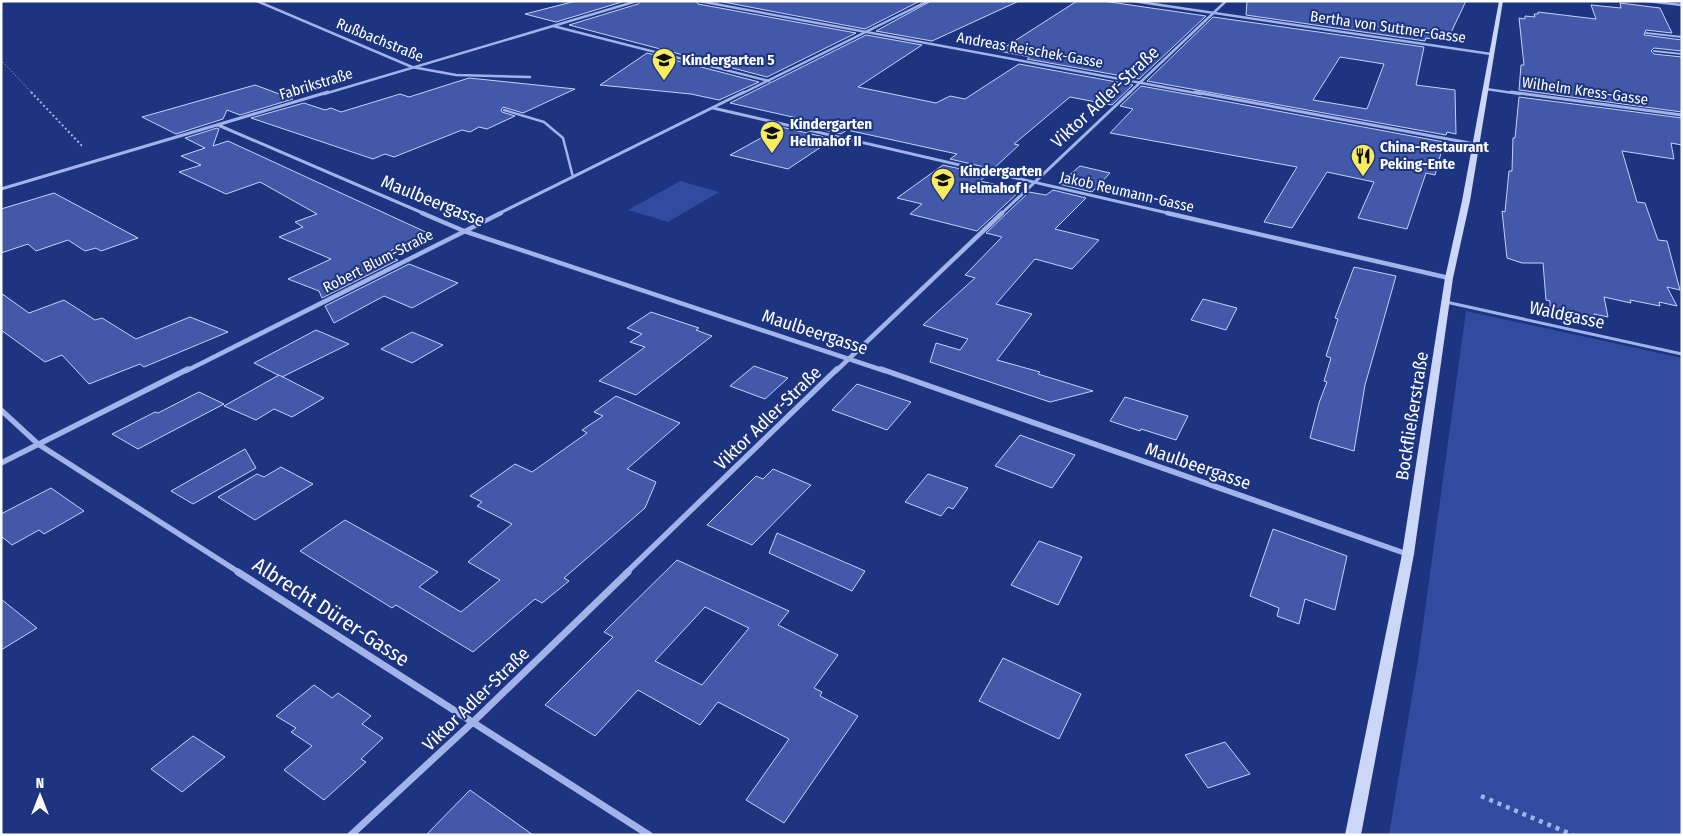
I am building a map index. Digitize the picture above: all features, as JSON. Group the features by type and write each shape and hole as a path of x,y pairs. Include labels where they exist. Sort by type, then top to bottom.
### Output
{"main road":[{"name":"Bockfließerstraße","path":"1354,835 1408,554 1449,278 1466,201 1501,1"}],"street":[{"name":"Rußbachstraße","path":"257,1 412,67 435,73 492,77 530,77"},
{"name":"Fabrikstraße","path":"1,189 638,1"},
{"name":"Andreas Reischek-Gasse","path":"699,1 1475,144"},
{"name":"Robert Blum-Straße","path":"1,463 928,1"},
{"name":"Bertha von Suttner-Gasse","path":"1133,1 1491,54"},
{"name":"Viktor Adler-Straße","path":"351,835 473,722 849,358 1226,1"},
{"path":"1646,1 1682,5"},
{"path":"552,26 769,81"},
{"name":"Wilhelm Kress-Gasse","path":"1486,89 1682,116"},
{"name":"Jakob Reumann-Gasse","path":"713,108 1449,278"},
{"name":"Maulbeergasse","path":"218,125 464,231 849,358 1408,554"},
{"name":"Albrecht Dürer-Gasse","path":"1,410 38,444 649,835"}],"lane":[{"path":"1646,33 1682,37"},
{"path":"1654,51 1682,54"},
{"path":"504,110 544,122 563,138 573,177"},
{"name":"Waldgasse","path":"1446,302 1682,354"}],"path":[{"path":"1,60 96,161"},
{"path":"1482,796 1573,835"}],"shaded area":[{"path":"680,181 719,192 668,222 628,210"},
{"path":"1466,311 1682,358 1682,835 1389,835 1419,654"}],"building":[{"path":"576,1 625,1 556,22 525,14"},
{"path":"640,1 696,1 698,4 856,33 767,77 569,25 638,4"},
{"path":"718,1 920,1 865,29"},
{"path":"931,1 1019,1 932,41 876,31"},
{"path":"1077,1 1103,1 1206,16 1139,79 1027,59 1030,57 999,51"},
{"path":"1247,1 1466,1 1447,41 1426,38 1425,41 1246,15"},
{"path":"1620,3 1660,8 1672,33 1646,30 1644,35 1682,40 1682,51 1654,48 1651,51 1654,54 1682,57 1682,112 1519,90 1521,65 1524,65 1519,18 1525,19 1525,16 1535,17 1534,14 1538,14 1538,12 1596,19 1591,5 1621,8"},
{"path":"1213,17 1424,47 1416,85 1455,90 1456,134 1447,132 1446,135 1147,81","holes":["1340,57 1384,64 1367,109 1313,100"]},
{"path":"866,35 922,45 858,87 936,103 950,96 965,99 1019,64 1133,85 1112,105 1070,97 1014,144 1019,145 993,169 950,159 957,154 847,130 841,134 790,122 797,118 730,103"},
{"path":"647,53 759,82 719,100 691,94 600,85"},
{"path":"469,78 575,89 523,113 503,107 502,112 515,116 487,129 479,127 470,132 462,130 394,157 385,154 373,159 251,118 304,103 325,110 331,108 341,112 400,94 409,97"},
{"path":"255,85 293,99 240,115 227,110 223,119 176,134 142,117"},
{"path":"1141,86 1444,142 1435,175 1426,173 1407,229 1358,218 1374,182 1327,172 1292,228 1264,222 1297,167 1110,133 1133,109 1120,106"},
{"path":"1519,97 1682,118 1682,145 1671,143 1674,159 1622,151 1637,202 1645,203 1658,240 1667,241 1680,290 1667,287 1677,306 1659,302 1660,306 1630,300 1631,303 1604,297 1608,317 1594,314 1596,322 1558,314 1550,309 1550,301 1546,300 1543,263 1522,263 1507,258 1502,211 1505,212 1509,171 1512,171 1513,138 1515,138"},
{"name":"Kindergarten Helmahof II","path":"781,127 833,139 788,169 730,155"},
{"path":"219,129 213,146 228,141 430,234 383,254 398,260 322,298 319,291 288,279 331,259 279,237 303,227 295,222 317,214 260,182 226,194 179,172 201,165 181,156 205,148 185,138"},
{"path":"943,165 987,175 980,181 1021,190 977,231 910,214 922,204 897,198"},
{"path":"1080,166 1110,173 1092,192 1059,184"},
{"path":"1053,190 1086,198 1055,229 1099,240 1072,269 1035,259 996,304 1032,314 997,360 1040,372 1038,374 1093,391 1050,402 930,362 936,343 960,350 968,339 923,325 975,278 965,275 1002,237 986,233 1029,192 1046,195"},
{"path":"54,193 138,238 101,251 96,248 85,251 68,240 36,251 28,244 1,253 1,209"},
{"path":"409,264 458,283 412,308 384,296 334,323 325,306"},
{"path":"1354,267 1396,276 1365,385 1354,451 1310,438 1319,403 1327,382 1324,381 1331,358 1326,356 1338,319 1335,318"},
{"path":"1,293 29,313 64,300 95,320 102,318 136,339 190,317 228,332 144,367 140,364 89,384 62,355 45,362 1,330"},
{"path":"1203,299 1237,308 1226,330 1191,320"},
{"path":"651,312 699,328 696,330 712,336 636,395 599,381 645,347 630,342 642,334 627,328"},
{"path":"316,330 349,344 282,377 254,363"},
{"path":"412,332 443,345 412,363 381,349"},
{"path":"754,366 788,378 765,399 730,386"},
{"path":"279,375 324,398 292,417 274,409 256,420 224,406"},
{"path":"857,384 911,402 887,430 832,410"},
{"path":"199,392 224,404 138,449 112,434 155,412 158,413"},
{"path":"616,396 680,423 627,469 656,482 645,508 564,578 569,581 542,603 535,599 473,652 396,605 392,608 300,551 345,520 438,572 419,587 461,612 500,580 468,562 512,524 477,506 482,502 470,496 515,464 532,472 587,433 582,430 603,416 594,412"},
{"path":"1125,397 1188,416 1176,440 1110,421"},
{"path":"1020,435 1075,455 1052,488 995,466"},
{"path":"245,449 256,468 193,504 171,491"},
{"path":"281,467 313,484 255,520 218,497 257,474 264,477"},
{"path":"773,469 811,485 752,545 707,525 756,476 763,479"},
{"path":"928,474 968,488 953,509 948,507 941,516 905,502"},
{"path":"51,488 84,511 44,534 39,530 12,545 1,536 1,514"},
{"path":"1273,529 1347,556 1335,610 1305,599 1299,624 1277,616 1279,608 1250,596"},
{"path":"777,533 865,571 852,591 769,553"},
{"path":"1039,541 1082,557 1058,605 1011,585"},
{"path":"677,560 789,611 778,625 838,655 814,688 822,692 820,696 858,716 784,823 746,800 789,739 718,702 700,725 638,690 595,736 545,705 613,637 604,632","holes":["705,607 749,628 702,685 655,661"]},
{"path":"1,599 37,628 1,650"},
{"path":"1003,658 1081,694 1059,739 979,701"},
{"path":"314,685 332,698 338,693 371,716 362,724 383,738 361,759 366,762 324,800 284,770 312,746 291,732 296,728 276,716"},
{"path":"193,736 225,757 182,792 151,769"},
{"path":"1225,742 1250,774 1208,788 1185,755"},
{"path":"470,790 533,835 426,835"}],"place":[{"name":"Kindergarten 5","path":"664,81"},
{"name":"Kindergarten Helmahof II","path":"772,154"},
{"name":"China-Restaurant Peking-Ente","path":"1363,177"},
{"name":"Kindergarten Helmahof I","path":"943,201"}]}
